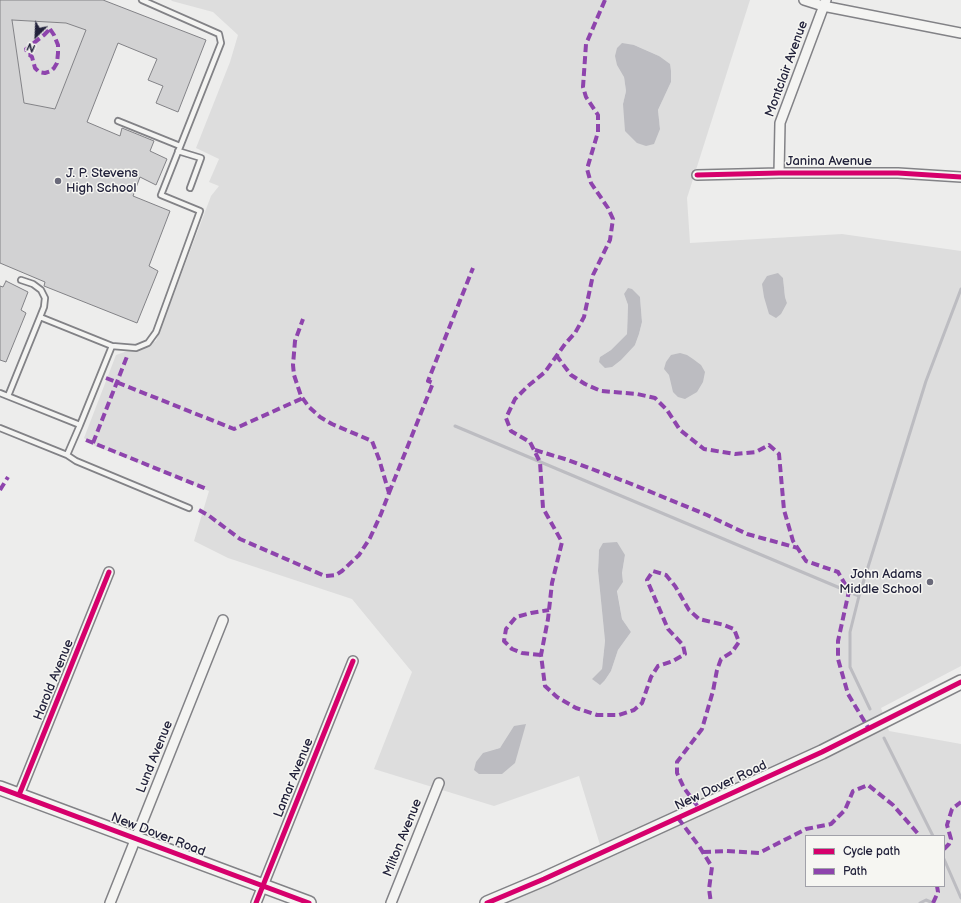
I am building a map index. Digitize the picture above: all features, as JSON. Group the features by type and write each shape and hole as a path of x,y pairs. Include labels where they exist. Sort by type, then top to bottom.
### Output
{"street":[{"path":"804,0 961,33"},
{"name":"Montclair Avenue","path":"779,173 780,123 824,3"},
{"name":"Janina Avenue","path":"697,175 898,173 961,177"},
{"name":"Harold Avenue","path":"18,795 109,572"},
{"name":"Lund Avenue","path":"110,903 223,620"},
{"name":"Lamar Avenue","path":"256,903 353,661"},
{"name":"New Dover Road","path":"487,903 551,876 822,752 961,682"},
{"name":"Milton Avenue","path":"391,903 439,783"},
{"name":"New Dover Road","path":"0,788 309,903"}],"lane":[{"path":"40,317 112,346 136,348 148,343 156,332 200,211 161,195 221,43 219,34 142,0"},
{"path":"118,121 200,158 190,188"},
{"path":"8,396 44,307 45,298 41,290 33,284 21,280"},
{"path":"68,455 112,346"},
{"path":"0,393 80,425"},
{"path":"0,428 68,455 76,461 189,508"}],"shaded area":[{"path":"171,0 750,0 687,198 690,243 842,234 961,251 961,666 881,708 889,731 961,744 961,903 508,903 604,858 579,776 494,806 374,769 412,672 352,599 228,558 194,541 209,491 95,446 84,438 116,355 156,341 211,196 219,186 209,182 219,159 196,148 230,62 238,35 213,12","holes":["634,45 659,56 671,82 658,110 660,129 623,104 626,91 624,77","783,278 787,303 769,314","624,294 640,297 642,322 635,345 600,357 611,350 627,334 628,305","599,550 625,555 622,573 623,582 617,590 622,619 631,632 618,650 611,671 605,680 602,669 605,641 598,571","525,724 520,743 483,753 500,748"]},
{"path":"12,20 66,23 86,30 55,109 24,103"},
{"path":"622,43 634,45 659,56 670,64 671,82 658,110 660,129 654,144 646,146 637,143 625,131 623,104 626,91 624,77 617,65 615,56 617,48"},
{"path":"778,273 783,278 787,303 781,314 776,318 769,314 762,284 767,276"},
{"path":"628,288 632,289 640,297 642,322 639,334 635,345 621,360 612,367 605,368 599,362 600,357 611,350 627,334 628,305 624,294"},
{"path":"680,353 687,355 701,365 705,372 703,382 697,392 685,399 678,397 673,392 669,375 664,369 666,362 671,355"},
{"path":"617,542 625,555 622,573 623,582 617,591 622,619 631,632 618,650 611,671 600,685 592,679 602,669 605,641 598,571 599,550 603,543"},
{"path":"526,724 515,763 502,774 479,774 474,770 476,762 483,753 500,748 514,726"}],"building":[{"name":"J. P. Stevens High School","path":"0,0 103,0 206,40 178,112 156,103 163,86 148,80 157,59 118,43 87,122 120,136 122,128 154,141 150,151 167,159 156,185 140,177 133,196 170,211 149,266 158,271 137,323 44,286 45,282 0,263","holes":["12,20 66,23 86,30 55,109 24,103"]},
{"path":"6,281 28,292 21,310 26,313 6,362 0,360 0,286 3,287"}],"waterway":[{"path":"870,709 850,667 850,632 859,596 926,381 961,289"},
{"path":"455,426 859,596"},
{"path":"884,738 932,835"},
{"path":"945,861 961,898"},
{"path":"920,903 926,900 933,903"}],"marked path":[{"path":"605,0 586,44 583,87 586,97 598,115 598,132 587,169 591,183 608,208 613,219 610,240 593,275 584,317 575,333 565,344 545,372 515,399 506,418 511,431 530,442 540,462 543,508 562,542 552,583 548,619 541,655 545,686 557,697 576,708 597,715 619,715 634,710 642,703 651,677 658,666 673,661 685,654 683,645 668,629 647,580 653,571 666,575 675,586 689,610 699,619 734,629 739,642 732,652 721,659 702,729 677,762 677,773 684,788 699,808"},
{"path":"50,29 58,45 57,63 51,71 45,73 39,72 35,68 32,57 28,55 26,49 50,29"},
{"path":"389,493 433,383 428,381 473,268"},
{"path":"199,510 240,539 325,576 336,575 342,571 359,555 370,538 389,493 379,459 372,441 332,424 320,417 309,407 301,396 294,375 293,365 295,341 303,319"},
{"path":"93,443 128,354"},
{"path":"556,355 571,375 585,384 601,391 637,394 655,398 667,410 680,430 704,449 735,454 756,452 769,445 779,454 784,510 793,541 806,561 838,572 849,591 838,641 838,659 848,694 869,729"},
{"path":"106,378 234,429 303,398"},
{"path":"86,440 207,489"},
{"path":"535,450 568,460 629,483 707,515 747,534 798,548"},
{"path":"0,490 8,477"},
{"path":"541,655 522,653 512,649 504,641 506,629 516,617 549,610"},
{"path":"703,852 726,851 759,853 806,829 831,824 845,810 853,791 868,785 893,805 919,835"},
{"path":"945,848 951,839 947,825 952,809 961,802"},
{"path":"678,818 699,846 712,867 709,889 711,903"},
{"path":"933,903 938,892 937,887"}],"cycle path":[{"path":"697,175 898,173 961,177"},
{"path":"19,795 109,572"},
{"path":"256,903 353,661"},
{"path":"487,903 544,879 822,752 961,682"},
{"path":"0,788 309,903"}],"place":[{"name":"J. P. Stevens High School","path":"58,181"},
{"name":"John Adams Middle School","path":"930,582"}]}
